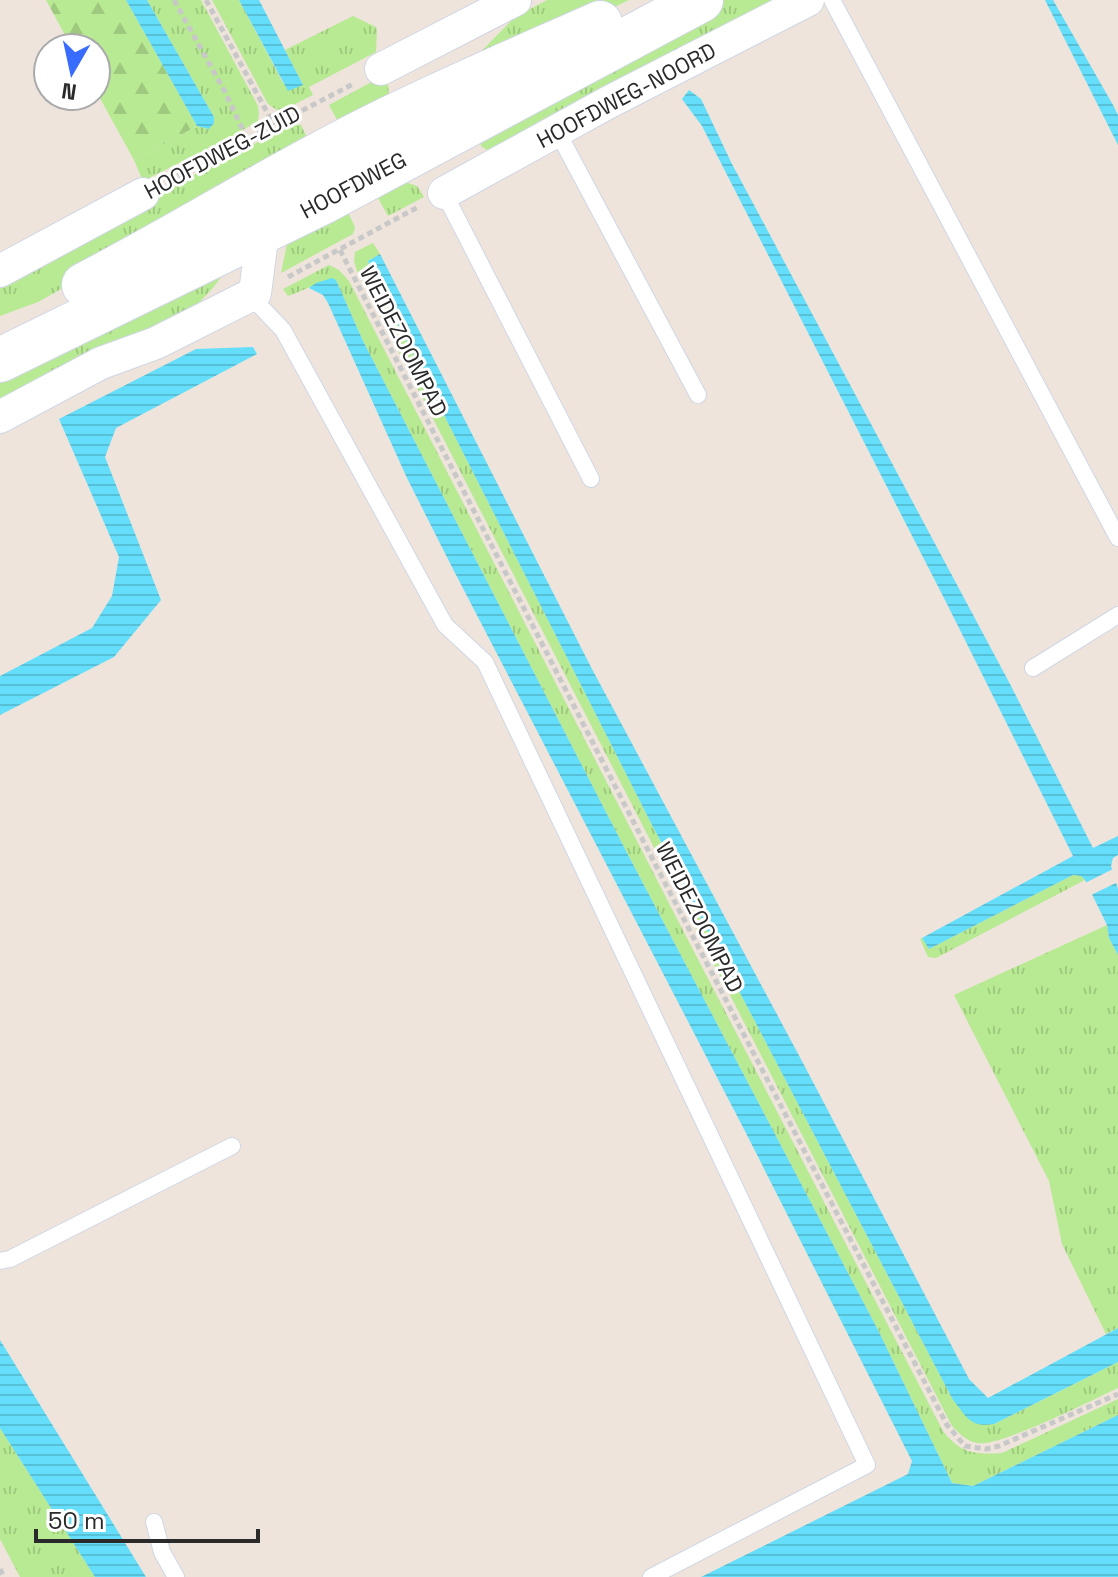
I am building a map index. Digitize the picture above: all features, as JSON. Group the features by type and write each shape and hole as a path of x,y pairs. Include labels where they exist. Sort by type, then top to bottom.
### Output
{"main road":[{"name":"HOOFDWEG","path":"0,327 133,260 325,151 649,0"},
{"name":"HOOFDWEG","path":"0,360 345,190 701,0"}],"street":[{"name":"HOOFDWEG-NOORD","path":"444,193 609,102 808,0"},
{"path":"381,69 499,4"},
{"path":"406,111 445,36"},
{"path":"392,164 425,174 444,193 471,122"},
{"name":"HOOFDWEG-ZUID","path":"0,271 143,194"},
{"path":"0,417 101,363 156,343 255,293 263,231"}],"lane":[{"path":"832,0 1118,538"},
{"path":"557,131 698,395"},
{"path":"444,193 591,479"},
{"path":"255,293 259,305 283,330 445,625 485,662 867,1465 651,1577"},
{"path":"1033,668 1118,615"},
{"path":"0,1261 10,1259 232,1146"},
{"path":"154,1522 162,1552 176,1577"}],"path":[{"path":"174,0 247,139"},
{"path":"206,0 274,125"},
{"name":"HOOFDWEG-ZUID","path":"143,194 381,69"},
{"path":"255,293 444,193"},
{"name":"WEIDEZOOMPAD","path":"340,250 947,1425 965,1446 986,1449 1118,1394"},
{"path":"0,1569 4,1577"}],"green space":[{"path":"46,0 126,0 197,126 134,160 108,112 112,112 112,32 63,32"},
{"path":"147,0 201,0 259,113 258,121 231,137 143,181 134,160 197,126 209,129 214,117"},
{"path":"212,0 239,0 283,83 303,85 285,50 353,16 376,27 376,52 309,87 313,95 277,110 268,104"},
{"path":"547,0 629,0 459,74 515,17"},
{"path":"721,0 787,0 693,43 487,150 481,146 480,141"},
{"path":"379,78 388,83 389,97 343,131 329,105"},
{"path":"293,124 301,125 312,148 38,302 0,316 0,285 152,207 149,198"},
{"path":"405,182 417,186 424,197 388,216 372,187"},
{"path":"344,204 355,227 353,234 281,273 287,244"},
{"path":"373,243 380,254 368,261 376,281 649,819 953,1400 994,1424 1118,1362 1118,1388 1046,1422 988,1443 969,1440 952,1426 357,271 355,252"},
{"path":"329,265 349,281 943,1431 969,1451 1002,1453 1118,1399 1118,1415 973,1486 952,1483 878,1330 625,849 363,341 336,280 288,296 283,289"},
{"path":"229,267 195,307 0,404 0,379"},
{"path":"1073,875 1085,880 936,958 928,957 920,939 929,949"},
{"path":"1107,925 1109,938 1118,955 1118,1328 1106,1334 1062,1244 1049,1181 954,995"},
{"path":"0,1428 95,1577 20,1577 0,1539"}],"water":[{"path":"126,0 147,0 214,117 209,129 197,126"},
{"path":"239,0 259,0 303,85 288,91"},
{"path":"1045,0 1053,0 1113,105 1118,115 1118,145"},
{"path":"689,90 701,99 732,164 1010,684 1093,848 1118,836 1118,855 1113,858 1111,866 1118,889 1118,955 1085,880 1073,875 929,949 922,938 1073,856 702,126 682,99"},
{"path":"380,254 592,669 969,1379 988,1398 1118,1328 1118,1362 994,1424 974,1423 953,1400 649,819 376,281 368,261"},
{"path":"332,278 336,280 363,341 625,849 878,1330 952,1483 973,1486 1118,1415 1118,1577 701,1577 908,1474 912,1461 407,478 328,303 323,295 309,288"},
{"path":"253,347 257,354 116,428 105,457 161,600 114,657 0,715 0,676 92,628 112,596 119,557 59,419 196,349"},
{"path":"0,1340 146,1577 95,1577 0,1428"}],"pier":[{"path":"1113,869 1118,882 1089,896 1083,884"}]}
